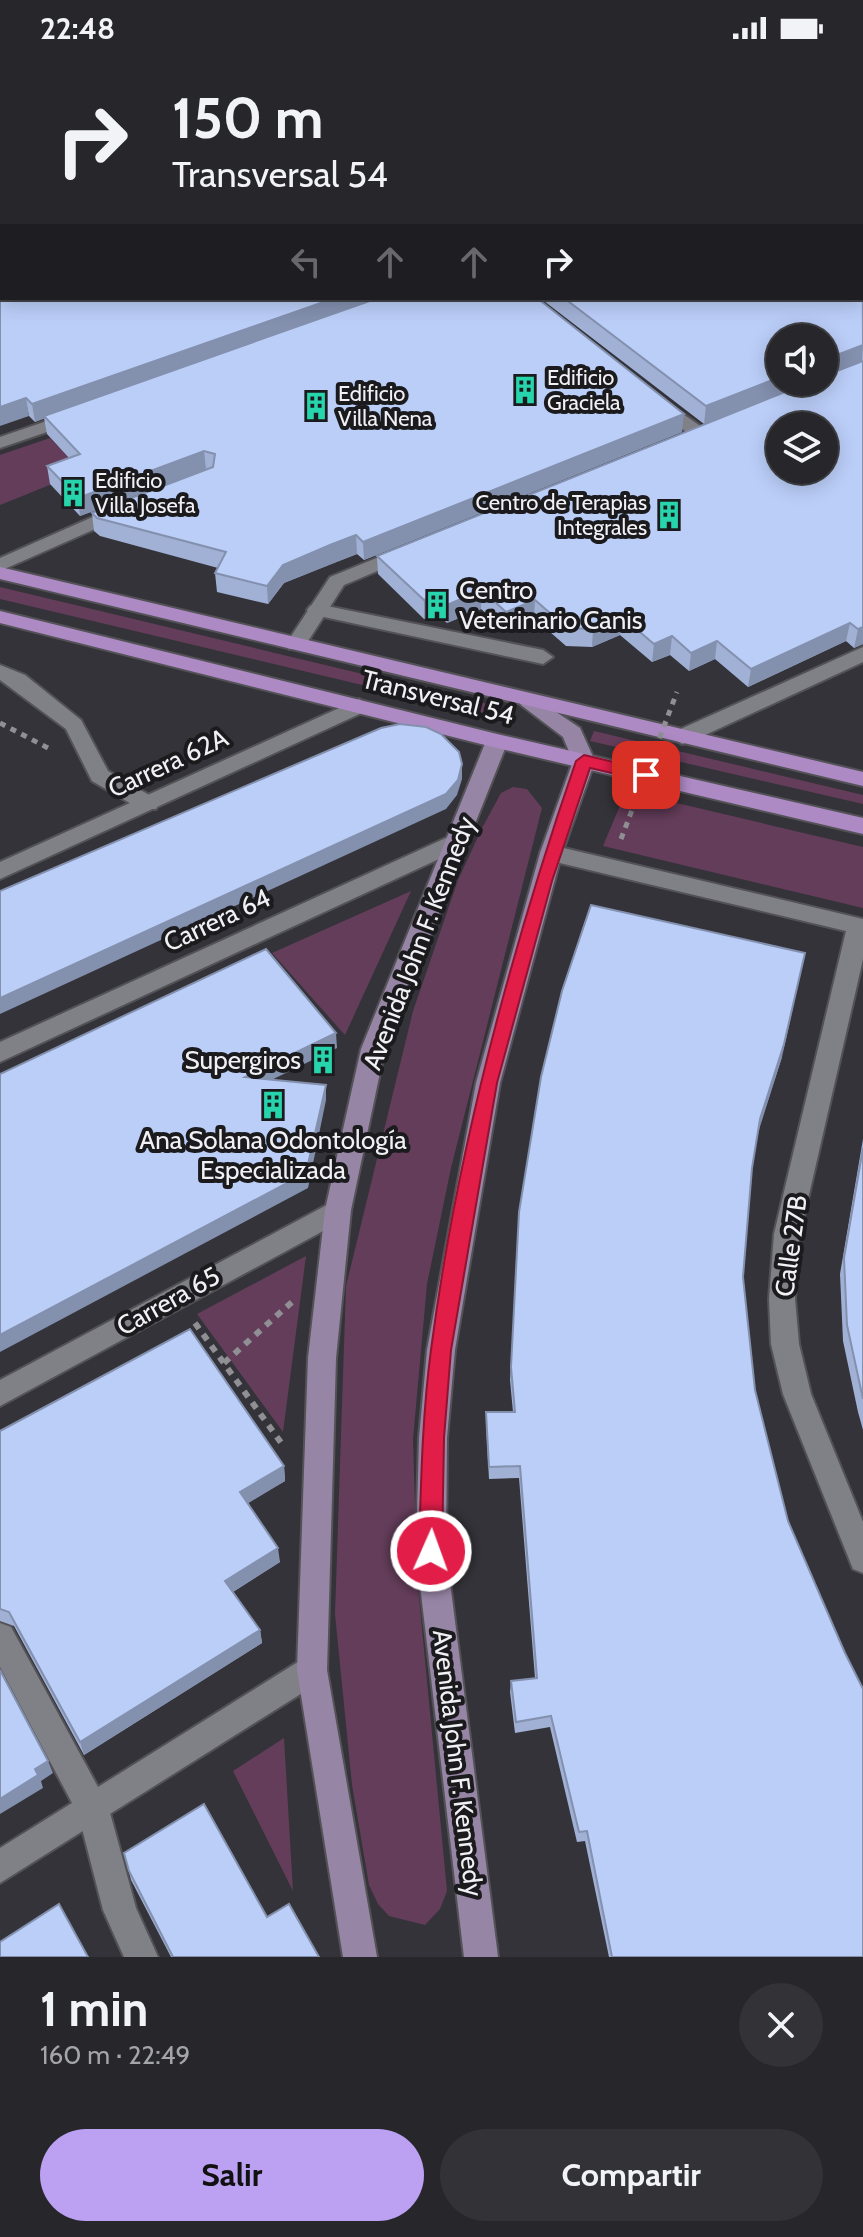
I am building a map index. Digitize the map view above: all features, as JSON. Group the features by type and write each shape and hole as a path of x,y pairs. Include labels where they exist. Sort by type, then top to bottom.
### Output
{"main road":[{"name":"Transversal 54","path":"0,573 863,779"},
{"name":"Transversal 54","path":"0,617 497,741 863,826"}],"street":[{"path":"650,395 700,434"},
{"path":"0,443 88,412"},
{"path":"0,565 86,524 140,504"},
{"path":"296,644 337,581 420,546"},
{"path":"317,610 543,657"},
{"path":"682,737 863,654"},
{"path":"0,672 18,680 74,725 100,776 148,804"},
{"path":"528,700 572,733 584,761"},
{"name":"Carrera 62A","path":"0,871 359,706"},
{"name":"Avenida John F. Kennedy","path":"360,1957 312,1670 322,1358 338,1210 373,1049 497,741"},
{"name":"Avenida John F. Kennedy","path":"481,1957 431,1551 433,1438 441,1350 488,1083 551,853 584,761"},
{"name":"Carrera 64","path":"0,1053 459,840"},
{"path":"551,853 861,926"},
{"name":"Calle 27B","path":"861,926 787,1234 782,1299 785,1344 797,1394 863,1559"},
{"name":"Carrera 65","path":"0,1394 175,1296 338,1210"},
{"path":"0,1637 93,1809 120,1910 141,1957"},
{"path":"0,1867 312,1670"}],"path":[{"path":"621,839 677,692"},
{"path":"224,1363 334,1264"},
{"path":"175,1296 316,1486"}],"shaded area":[{"path":"50,438 82,472 0,505 0,455"},
{"path":"0,587 509,709 505,719 0,599"},
{"path":"594,731 863,795 863,804 590,741"},
{"path":"513,787 527,789 542,808 451,1168 427,1284 413,1439 417,1576 447,1891 440,1909 425,1925 389,1916 378,1904 369,1885 352,1785 335,1614 346,1286 413,1011 458,880 501,793"},
{"path":"626,791 863,847 863,908 603,846"},
{"path":"411,891 345,1035 272,953"},
{"path":"306,1256 283,1432 197,1314"},
{"path":"284,1738 293,1891 233,1771"}],"building":[{"path":"0,300 329,300 32,404 26,398 0,407"},
{"path":"372,300 540,300 684,414 363,542 356,535 330,545 283,565 267,586 215,573 226,552 97,518 92,513 213,467 215,454 204,451 78,498 47,466 80,454 44,416"},
{"path":"567,300 863,300 863,345 838,355 838,324 766,324 766,382 706,406"},
{"path":"863,361 863,627 858,629 850,623 751,669 717,641 691,653 672,636 654,644 621,616 593,629 567,628 535,600 506,612 482,590 447,605 437,595 424,600 377,556 775,396 838,396 838,371"},
{"path":"400,724 426,727 441,734 459,752 462,764 458,780 446,794 0,998 0,891 381,728"},
{"path":"591,905 805,953 784,1044 760,1119 752,1168 743,1277 755,1390 788,1521 863,1689 863,1957 612,1957 587,1831 579,1832 551,1716 516,1722 511,1681 537,1678 520,1466 489,1467 486,1412 515,1412 511,1367 519,1212 541,1077 562,991"},
{"path":"266,949 336,1033 245,1077 326,1085 306,1173 0,1335 0,1074"},
{"path":"863,1148 863,1399 847,1325 844,1258"},
{"path":"190,1329 284,1466 240,1492 278,1548 225,1581 260,1630 80,1742 9,1612 0,1609 0,1431"},
{"path":"0,1670 48,1761 35,1769 38,1775 0,1799"},
{"path":"204,1804 267,1917 289,1904 319,1957 173,1957 129,1871 124,1853"},
{"path":"59,1904 88,1957 0,1957 0,1942"}],"place":[{"name":"Edificio Graciela","path":"525,390"},
{"name":"Edificio Villa Nena","path":"316,406"},
{"name":"Edificio Villa Josefa","path":"73,493"},
{"name":"Centro de Terapias Integrales","path":"669,515"},
{"name":"Centro Veterinario Canis","path":"437,605"},
{"name":"Supergiros","path":"323,1060"},
{"name":"Ana Solana Odontología Especializada","path":"273,1105"}],"route":[{"path":"431,1551 433,1438 441,1350 488,1083 543,881 584,761 646,775"}]}
